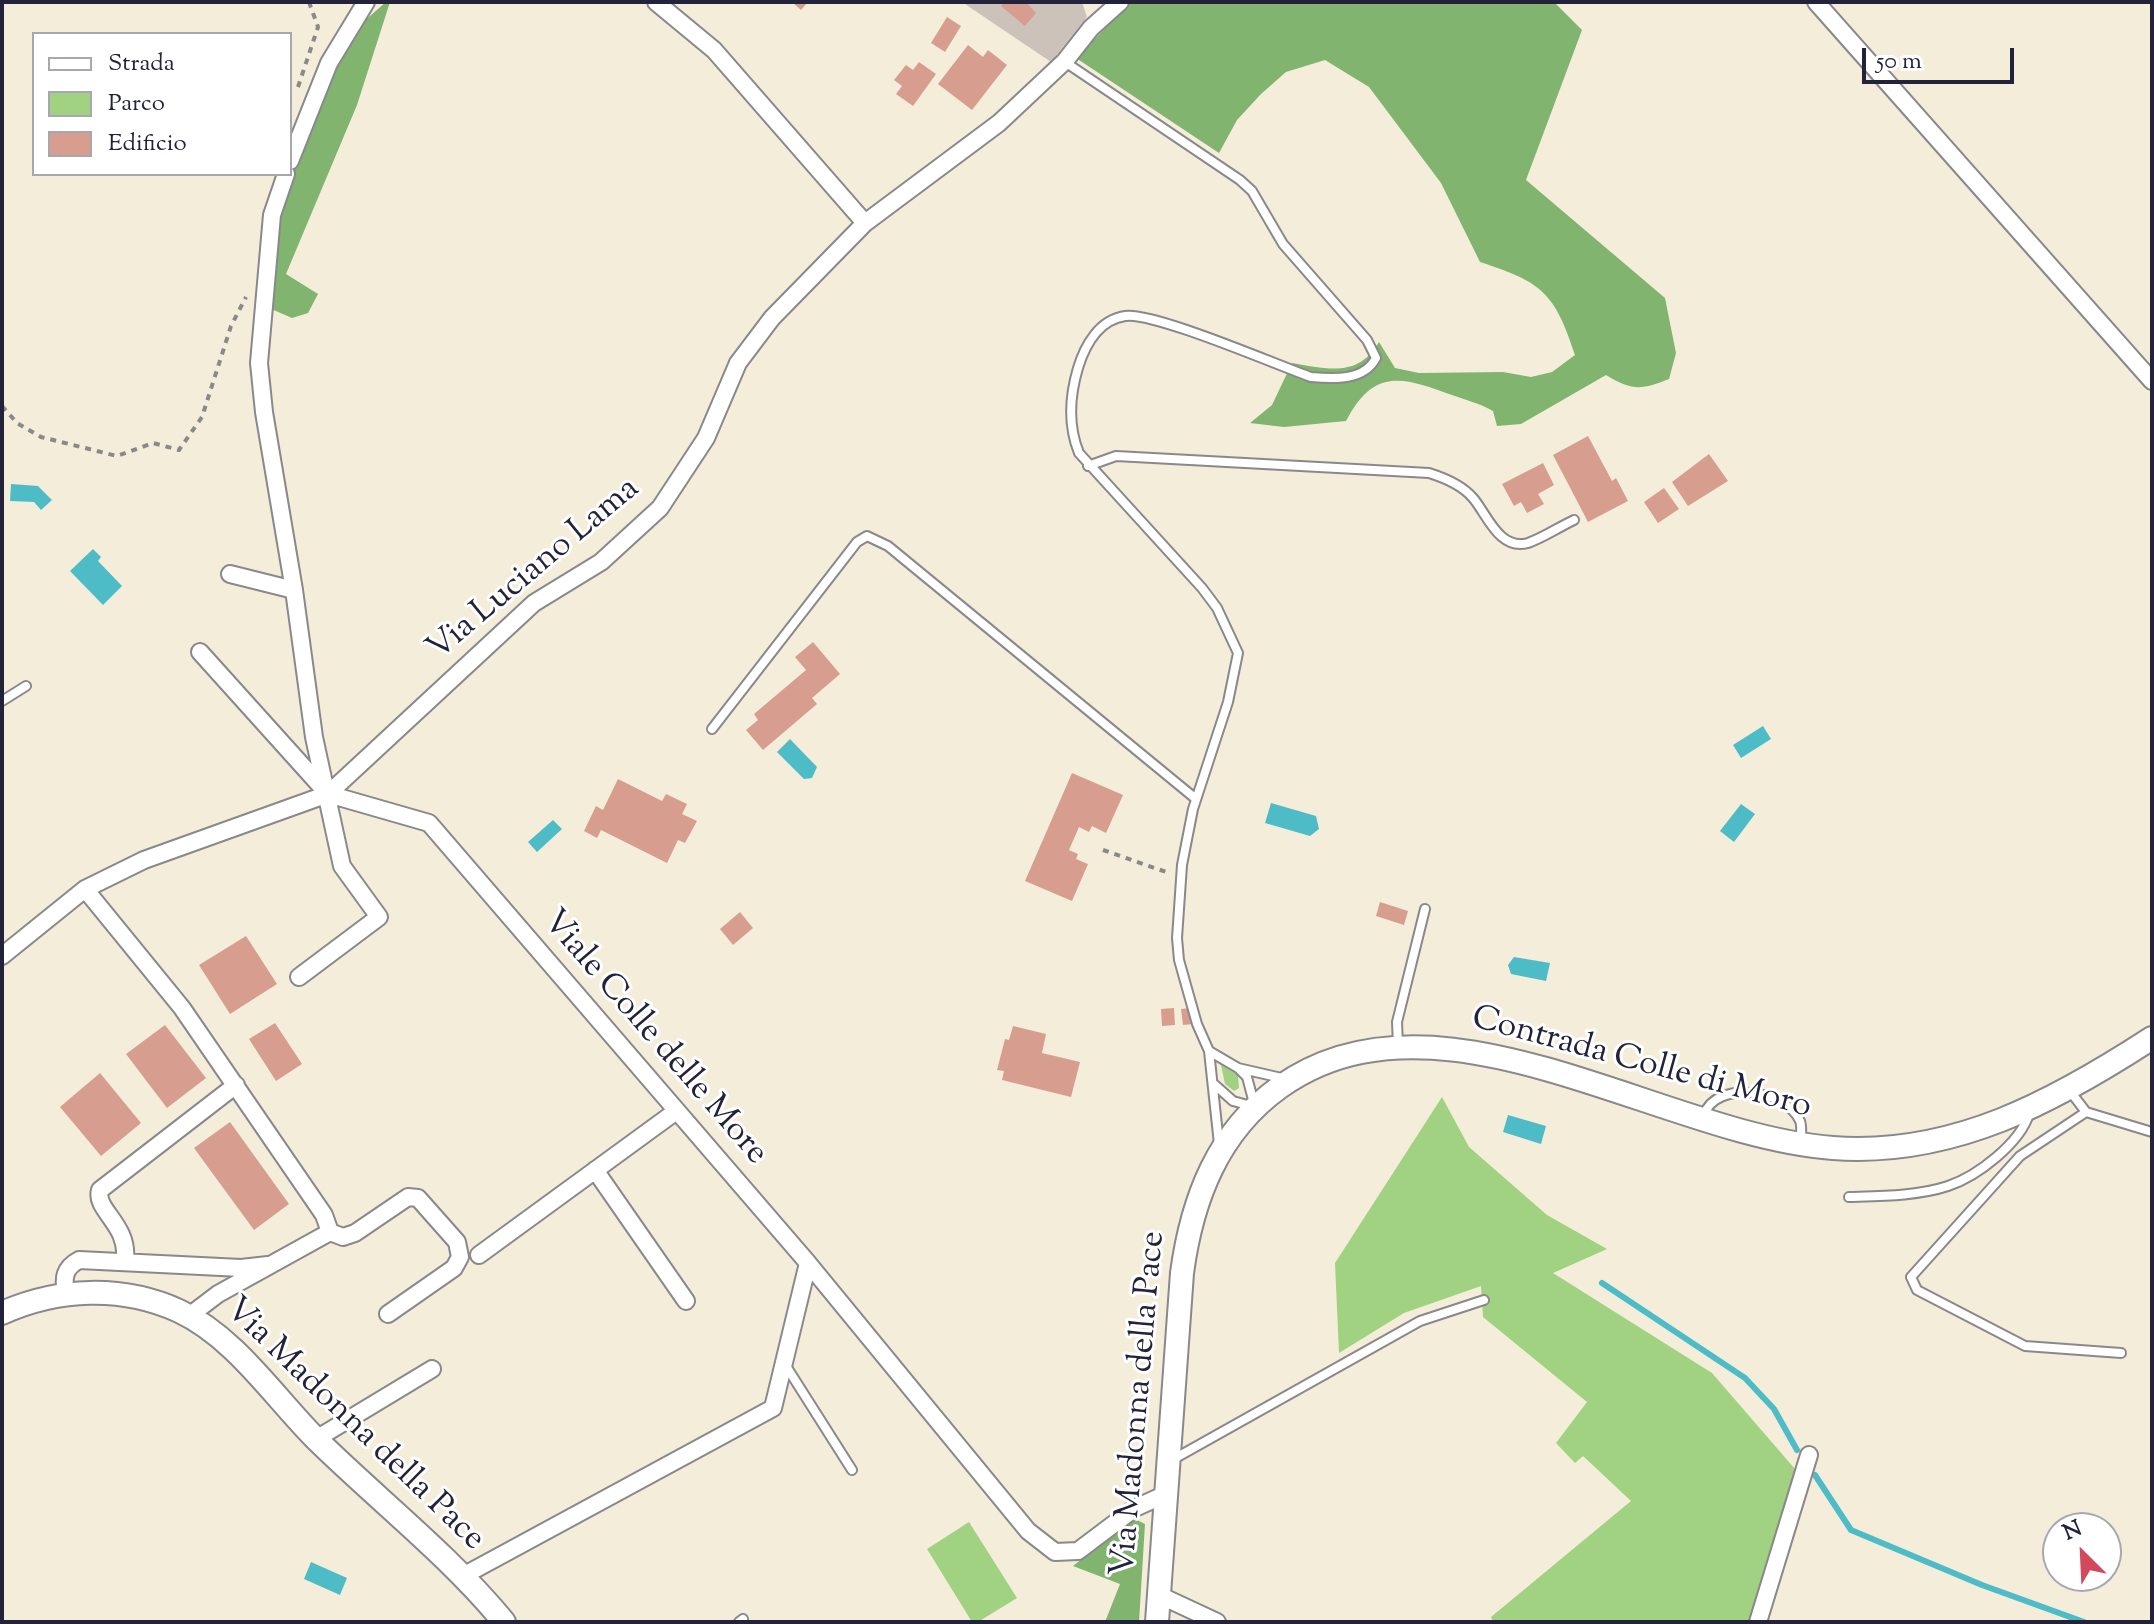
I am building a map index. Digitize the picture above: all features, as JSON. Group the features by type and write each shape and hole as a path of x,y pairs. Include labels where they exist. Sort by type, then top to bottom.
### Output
{"main road":[{"name":"Contrada Colle di Moro","path":"1329,1061 1398,1045 1432,1046 1506,1059 1702,1119 1801,1145 1859,1149 1914,1145 1965,1134 2069,1090 2152,1038"},
{"name":"Via Madonna della Pace","path":"1157,1622 1185,1247 1197,1201 1219,1152 1255,1107 1291,1079 1329,1061"},
{"name":"Via Madonna della Pace","path":"2,1313 66,1294 129,1296 189,1316 233,1352 316,1439 504,1622"}],"street":[{"path":"292,156 329,63 366,2"},
{"path":"656,2 714,50 865,223"},
{"name":"Via Luciano Lama","path":"328,794 534,603 601,562 660,508 706,438 738,363 772,318 865,223 999,123 1065,61 1091,28 1120,2"},
{"path":"1816,2 2152,381"},
{"path":"285,176 272,215 259,363 309,711 342,866 379,917 299,977"},
{"path":"230,574 294,590"},
{"path":"200,652 328,794"},
{"path":"2,956 85,889 144,860 328,794"},
{"name":"Viale Colle delle More","path":"328,794 429,823 808,1263 985,1481 1046,1548 1067,1554 1078,1551 1135,1508 1166,1494"},
{"path":"85,889 182,1008 324,1215 330,1232"},
{"path":"125,1260 126,1241 100,1203 100,1190 236,1085"},
{"path":"479,1255 675,1112"},
{"path":"595,1170 686,1301"},
{"path":"189,1316 207,1300 330,1232 343,1237 355,1233 408,1197 418,1198 457,1242 460,1257 454,1268 388,1314"},
{"path":"66,1294 64,1277 70,1265 94,1258 241,1268 268,1265"},
{"path":"461,1577 773,1408 808,1263"},
{"path":"316,1439 432,1369"},
{"path":"1758,1622 1809,1455"},
{"path":"1159,1595 1217,1622"}],"lane":[{"path":"1065,61 1252,191 1283,244 1367,340 1376,358 1371,368 1359,374 1336,379 1311,377 1144,316 1126,315 1107,322 1087,345 1074,381 1072,429 1079,453 1202,588 1217,608 1238,653 1228,702 1196,799 1181,875 1177,938 1179,960 1197,1024 1209,1051 1220,1127 1219,1152"},
{"path":"1088,466 1116,456 1429,473 1444,477 1472,497 1496,532 1513,544 1527,543 1574,520"},
{"path":"712,729 857,542 867,536 888,546 1196,799"},
{"path":"2,701 26,686"},
{"path":"1398,1045 1397,1022 1425,909"},
{"path":"1209,1051 1247,1077 1255,1107"},
{"path":"1238,1068 1291,1079"},
{"path":"1213,1082 1233,1101 1255,1107"},
{"path":"2069,1090 2086,1112 2152,1132"},
{"path":"1702,1119 1706,1109 1717,1101 1732,1094 1750,1092 1791,1109 1801,1123 1801,1145"},
{"path":"1849,1197 1948,1186 1973,1172 2024,1130 2030,1109"},
{"path":"2086,1112 2020,1156 1911,1277 1917,1290 2025,1346 2121,1353"},
{"path":"1168,1462 1420,1321 1484,1300"},
{"path":"784,1362 852,1470"}],"path":[{"path":"295,97 318,27 309,2"},
{"path":"2,406 17,423 56,441 117,456 153,443 179,450 202,417 231,326 251,286"},
{"path":"1103,850 1181,875"}],"shaded area":[{"path":"962,2 1082,2 1087,17 1051,62"}],"green space":[{"path":"386,2 390,2 357,105 286,274 318,294 308,313 292,318 269,308 275,214 289,176 292,176 292,166 314,105 355,29"},
{"path":"1131,2 1554,2 1582,30 1526,180 1665,298 1676,353 1669,379 1637,387 1606,375 1521,424 1497,426 1493,411 1483,406 1404,381 1379,384 1367,392 1346,421 1284,427 1250,423 1272,405 1292,363 1330,368 1352,366 1371,353 1379,342 1395,368 1419,373 1503,372 1531,377 1552,372 1575,355 1560,317 1543,293 1518,276 1480,262 1441,183 1369,87 1325,60 1286,72 1237,120 1219,153 1076,58"},
{"path":"1221,1065 1238,1075 1239,1088 1234,1091 1225,1084"},
{"path":"1442,1097 1469,1147 1547,1215 1607,1249 1553,1273 1712,1373 1795,1469 1749,1622 1493,1622 1491,1617 1631,1501 1583,1456 1575,1463 1556,1443 1587,1402 1483,1317 1481,1286 1404,1313 1339,1353 1335,1263"},
{"path":"1133,1518 1145,1524 1139,1622 1105,1622 1120,1584 1073,1566"},
{"path":"969,1522 1017,1598 978,1622 972,1622 927,1549"}],"water":[{"path":"11,484 38,486 52,500 41,510 34,502 10,501"},
{"path":"93,549 101,557 98,561 122,586 103,605 70,571"},
{"path":"1763,726 1771,739 1741,758 1733,745"},
{"path":"790,739 817,767 812,778 804,779 777,752"},
{"path":"1271,803 1316,816 1319,829 1310,836 1265,823"},
{"path":"1741,804 1755,814 1734,842 1720,831"},
{"path":"553,820 562,829 537,852 528,842"},
{"path":"1514,957 1550,963 1546,981 1511,974 1508,965"},
{"path":"1508,1115 1546,1126 1541,1144 1503,1132"},
{"path":"311,1562 347,1578 340,1595 304,1579"}],"building":[{"path":"792,2 808,2 801,10"},
{"path":"1004,2 1026,2 1036,13 1025,26 1001,6"},
{"path":"947,17 961,26 945,52 931,43"},
{"path":"968,45 983,57 988,50 1007,65 972,110 938,84"},
{"path":"919,62 936,74 913,106 896,94 902,86 894,80 906,65 913,70"},
{"path":"1588,436 1612,481 1616,478 1628,501 1588,522 1553,455"},
{"path":"1709,454 1728,481 1688,506 1672,482"},
{"path":"1543,463 1554,485 1538,494 1544,504 1527,513 1521,502 1514,506 1502,484"},
{"path":"1664,488 1679,509 1658,523 1644,502"},
{"path":"813,642 840,674 812,698 817,704 763,750 746,730 758,720 754,714 806,670 795,657"},
{"path":"1072,773 1123,795 1106,833 1092,826 1089,832 1079,827 1069,850 1078,854 1076,859 1088,864 1072,901 1025,881"},
{"path":"618,779 662,801 666,794 687,804 682,814 697,821 685,843 678,840 667,863 601,830 597,838 584,831 596,806 603,810"},
{"path":"1380,902 1408,911 1404,925 1376,916"},
{"path":"740,912 753,928 733,945 720,929"},
{"path":"246,936 277,984 230,1014 199,965"},
{"path":"1174,1008 1175,1025 1162,1026 1161,1009"},
{"path":"1191,1008 1193,1024 1183,1025 1181,1009"},
{"path":"275,1023 302,1064 276,1081 249,1039"},
{"path":"165,1025 206,1078 167,1108 126,1054"},
{"path":"1013,1026 1046,1034 1042,1053 1080,1062 1071,1097 1002,1080 1004,1071 997,1070 1005,1039 1009,1040"},
{"path":"100,1073 141,1123 101,1156 60,1107"},
{"path":"230,1122 289,1204 254,1230 194,1148"}],"waterway":[{"path":"1602,1283 1745,1378 1774,1409 1797,1450"},
{"path":"1815,1475 1851,1530 1982,1585 2084,1622"}]}
